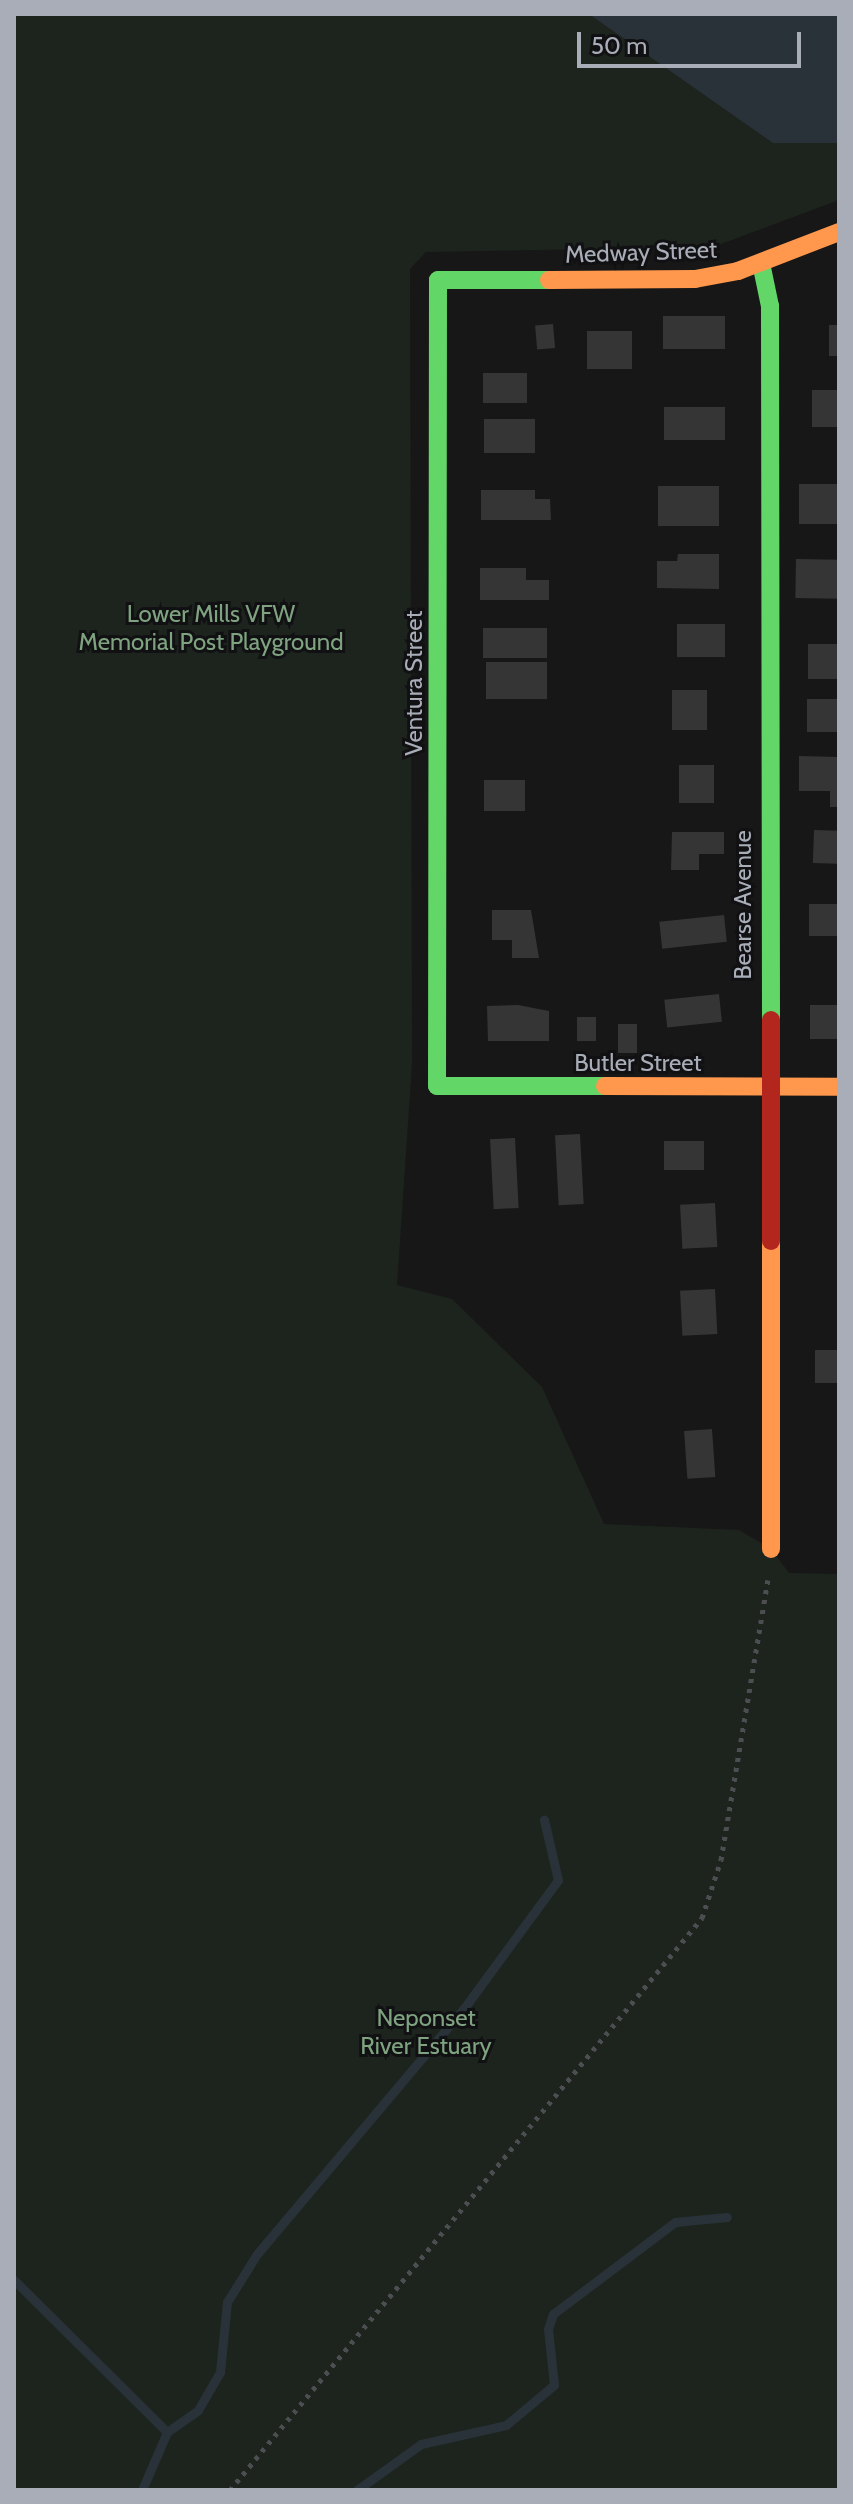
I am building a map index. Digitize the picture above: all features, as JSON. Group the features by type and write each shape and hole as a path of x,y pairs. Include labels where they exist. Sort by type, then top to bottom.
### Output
{"street":[{"name":"Medway Street","path":"438,280 695,279 761,263 839,232"},
{"name":"Bearse Avenue","path":"761,263 770,306 766,1088 771,1549"},
{"name":"Ventura Street","path":"437,1086 438,280"},
{"name":"Butler Street","path":"437,1086 839,1087"}],"path":[{"path":"230,2490 702,1918 724,1844 771,1549"}],"green space":[{"name":"Neponset River Estuary","path":"14,14 839,14 839,200 713,247 426,252 410,269 412,1064 397,1285 452,1299 542,1387 604,1524 739,1530 771,1549 789,1573 839,1574 839,2490 14,2490"}],"shaded area":[{"path":"589,14 839,14 839,143 773,143"}],"building":[{"path":"663,316 725,316 725,349 663,349"},
{"path":"553,324 555,348 537,349 535,326"},
{"path":"829,325 839,325 839,356 829,356"},
{"path":"587,331 632,331 632,369 587,369"},
{"path":"483,373 527,373 527,403 483,403"},
{"path":"812,390 839,390 839,427 812,427"},
{"path":"664,407 725,407 725,440 664,440"},
{"path":"484,419 535,419 535,453 484,453"},
{"path":"799,484 839,484 839,524 799,524"},
{"path":"658,486 719,486 719,526 658,526"},
{"path":"481,490 535,490 535,499 550,499 551,520 481,520"},
{"path":"678,554 719,554 719,589 657,588 657,561 677,561"},
{"path":"796,559 839,560 838,599 795,598"},
{"path":"480,568 526,568 526,580 549,580 549,600 480,600"},
{"path":"677,624 725,624 725,657 677,657"},
{"path":"483,628 547,628 547,658 483,658"},
{"path":"808,644 839,644 839,679 808,679"},
{"path":"486,662 547,662 547,699 486,699"},
{"path":"672,690 707,690 707,730 672,730"},
{"path":"807,699 839,699 839,732 807,732"},
{"path":"799,756 839,757 839,807 830,807 830,791 799,791"},
{"path":"679,765 714,765 714,803 679,803"},
{"path":"484,780 525,780 525,811 484,811"},
{"path":"814,830 839,831 838,864 813,863"},
{"path":"672,832 724,832 724,854 699,854 699,870 671,870"},
{"path":"809,904 839,904 839,936 809,936"},
{"path":"492,910 531,910 539,958 512,958 512,940 492,940"},
{"path":"724,915 727,942 662,949 659,922"},
{"path":"719,994 722,1022 667,1028 664,1000"},
{"path":"518,1005 549,1011 549,1041 488,1041 487,1006"},
{"path":"810,1005 839,1005 839,1039 810,1039"},
{"path":"577,1017 596,1017 596,1041 577,1041"},
{"path":"618,1024 637,1024 637,1053 618,1053"},
{"path":"580,1134 584,1204 559,1205 555,1135"},
{"path":"515,1138 519,1208 494,1209 490,1139"},
{"path":"664,1141 704,1141 704,1170 664,1170"},
{"path":"715,1203 717,1247 682,1249 680,1205"},
{"path":"715,1289 717,1334 682,1336 680,1291"},
{"path":"815,1350 839,1350 839,1383 815,1383"},
{"path":"712,1429 715,1477 687,1479 684,1431"}],"waterway":[{"path":"142,2490 167,2432 198,2410 220,2372 227,2302 257,2254 465,2007 558,1880 544,1820"},
{"path":"357,2490 421,2444 506,2425 554,2385 548,2329 553,2314 675,2222 727,2217"},
{"path":"14,2280 167,2432"}],"traffic: fast":[{"path":"761,263 770,306 771,1020"},
{"path":"549,280 438,280 437,1086 605,1086"}],"traffic: slow":[{"path":"549,280 695,279 738,271 839,232"},
{"path":"605,1086 839,1087"},
{"path":"771,1241 771,1549"}],"traffic: jam":[{"path":"771,1020 771,1241"}],"park label":[{"name":"Lower Mills VFW Memorial Post Playground","path":"211,628"}]}
